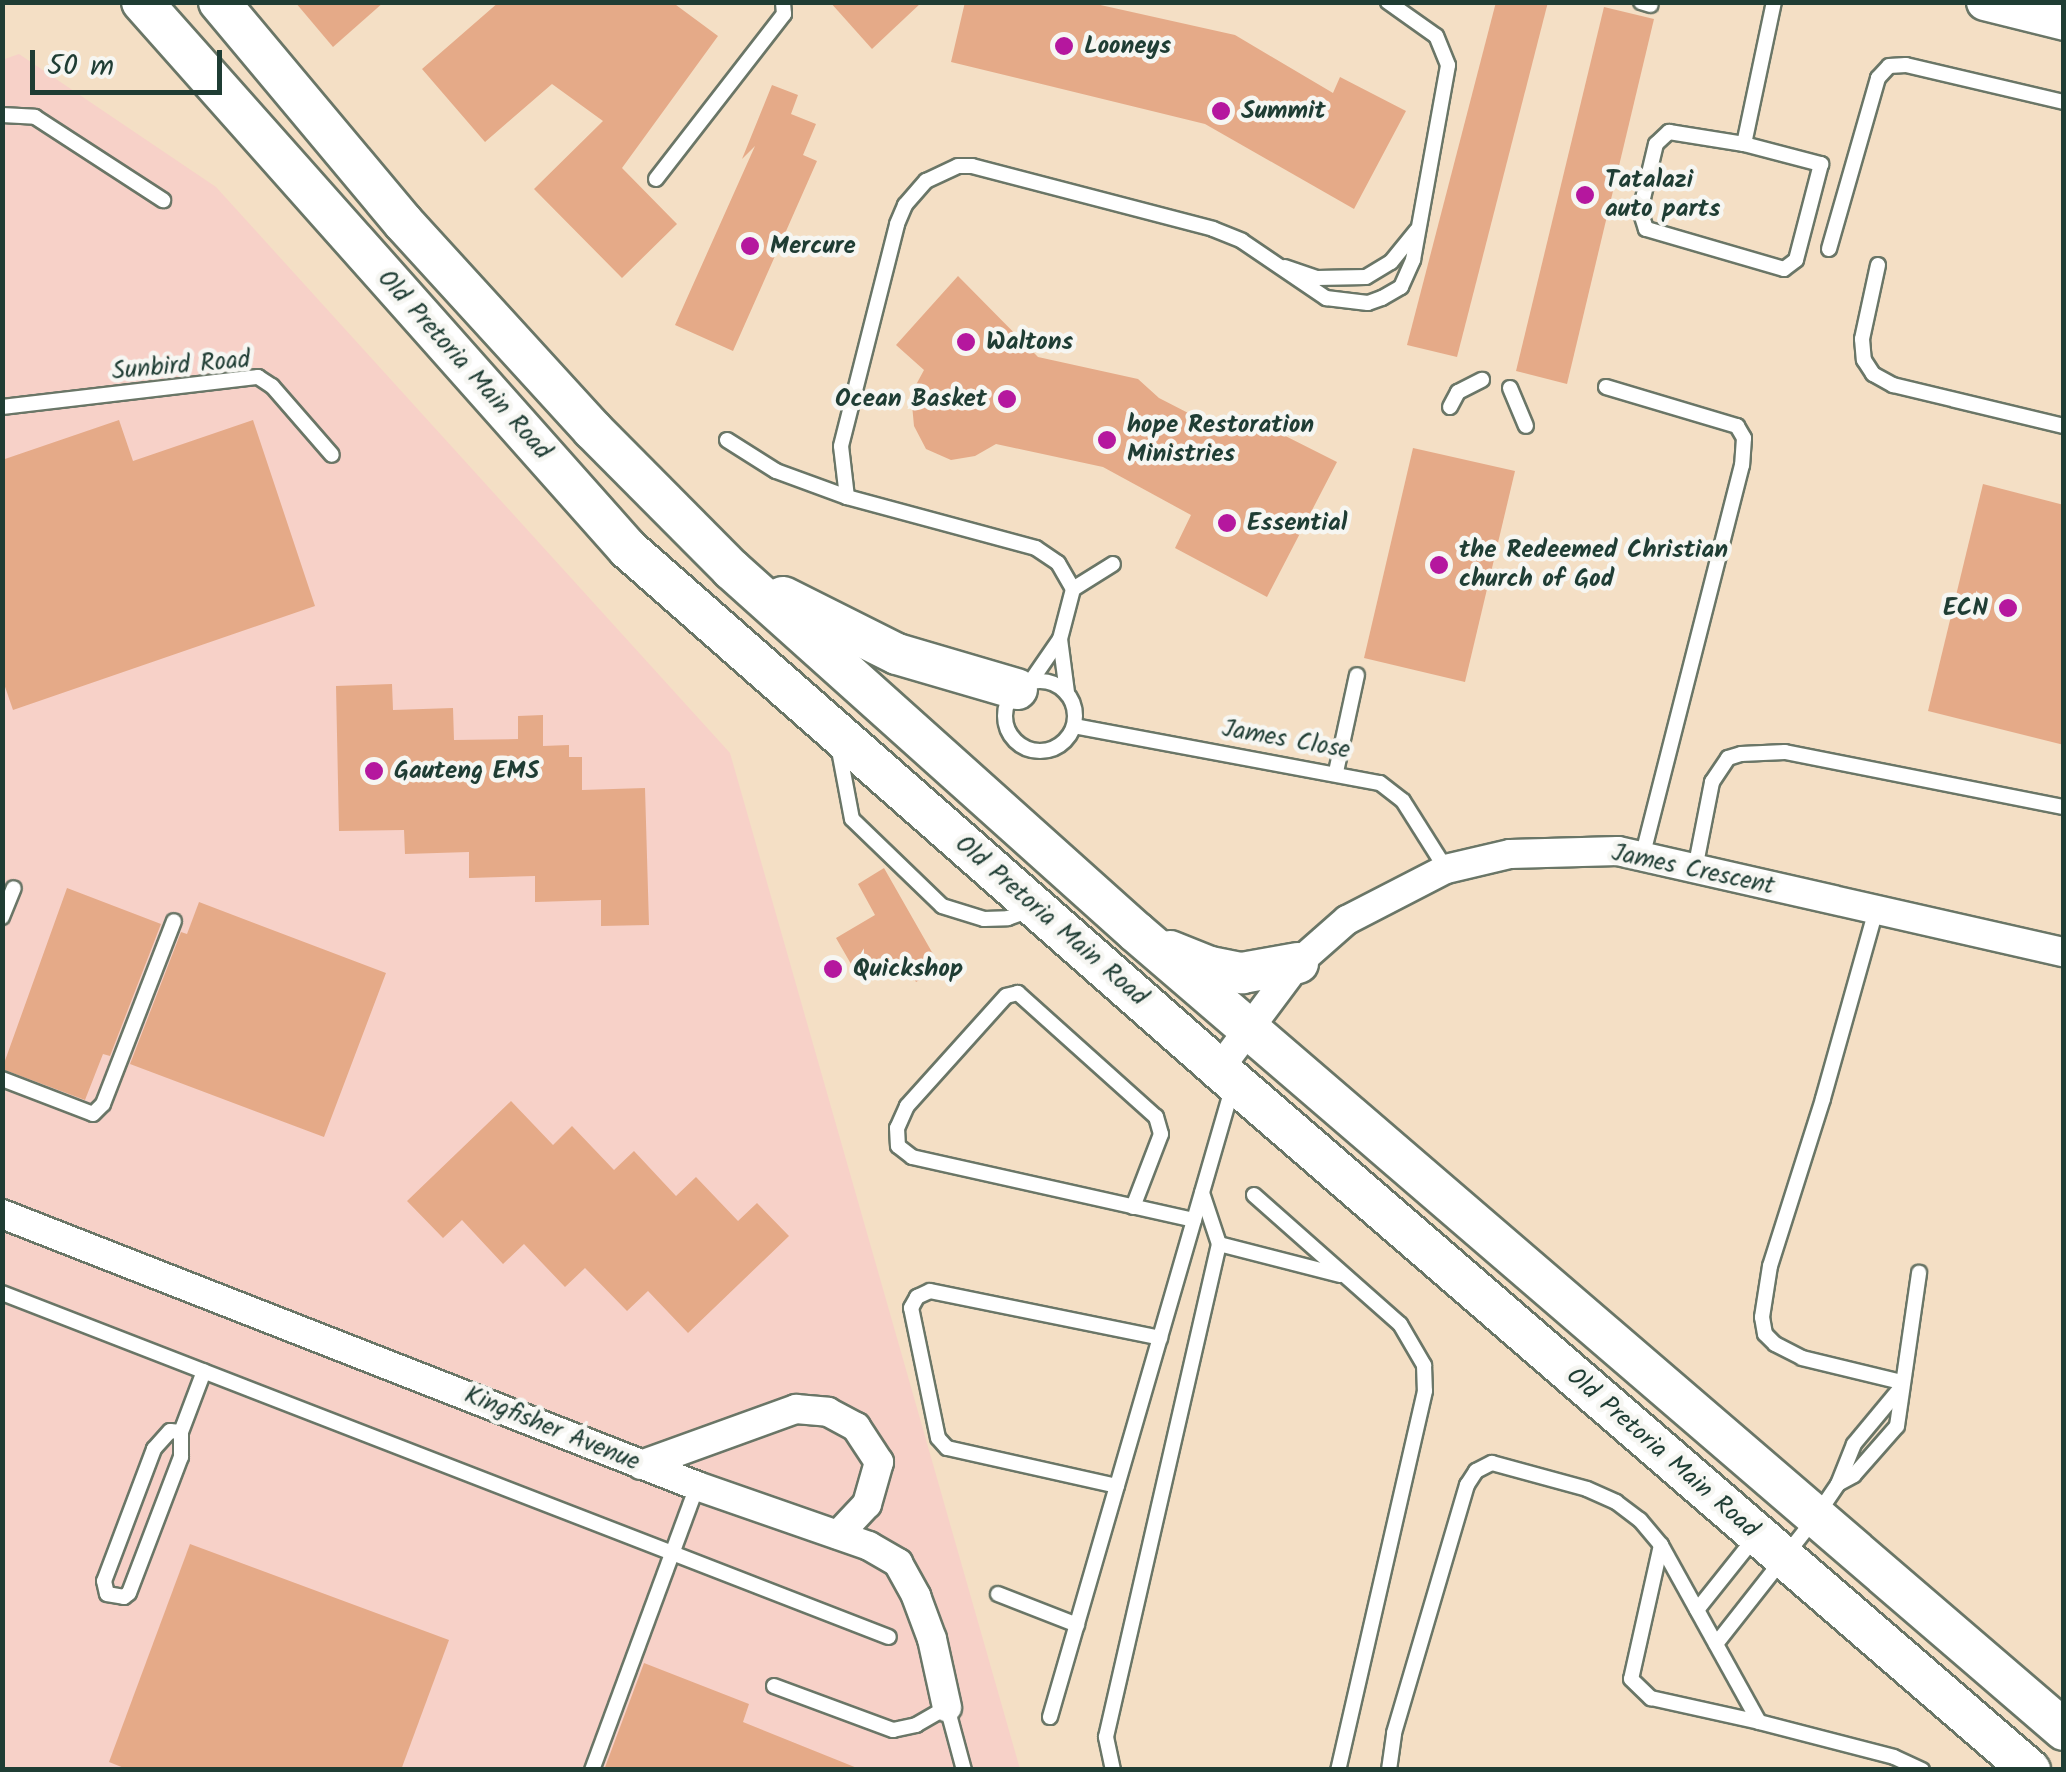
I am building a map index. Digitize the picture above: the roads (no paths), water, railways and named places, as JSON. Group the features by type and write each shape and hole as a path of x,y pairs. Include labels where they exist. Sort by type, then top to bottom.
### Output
{"main road":[{"name":"Old Pretoria Main Road","path":"142,2 628,549 1226,1076 2030,1770"},
{"name":"Old Pretoria Main Road","path":"226,7 403,222 593,430 730,570 1248,1030 2064,1730"},
{"path":"730,570 897,654 1024,685"},
{"path":"1136,932 1198,963 1232,972 1266,972 1298,964"}],"street":[{"path":"1984,2 2064,22"},
{"name":"James Crescent","path":"1226,1076 1248,1030 1298,964 1347,920 1446,869 1536,851 1618,851 2064,952"},
{"name":"Kingfisher Avenue","path":"2,1214 641,1465 869,1546 898,1563 932,1639 947,1707"},
{"path":"641,1465 796,1409 828,1412 856,1427 879,1462 867,1504 838,1535"}],"lane":[{"path":"656,179 784,14 784,2"},
{"path":"847,497 841,446 896,224 913,192 926,181 958,166 972,166 1213,229 1242,241 1313,294 1368,303 1401,287 1413,260 1448,65 1436,36 1388,2"},
{"path":"1744,144 1774,2"},
{"path":"1830,249 1878,78 1889,66 1906,64 2064,102"},
{"path":"2,115 35,118 163,200"},
{"path":"1669,132 1744,144 1821,164 1804,245 1796,260 1784,269 1642,224 1640,210 1660,136 1669,132"},
{"path":"1271,260 1316,278 1366,277 1391,262 1419,226"},
{"path":"1878,265 1862,339 1864,360 1873,374 1892,385 2064,426"},
{"name":"Sunbird Road","path":"2,407 258,378 272,386 332,455"},
{"path":"1450,407 1458,392 1482,380"},
{"path":"1510,388 1526,426"},
{"path":"1606,388 1738,426 1744,438 1742,465 1642,857"},
{"path":"727,440 776,471 847,497 1036,548 1058,563 1073,589"},
{"path":"1060,640 1004,714 1010,736 1018,744 1040,752 1061,744 1074,726 1060,640 1073,589 1113,564"},
{"path":"1336,772 1357,675"},
{"path":"1024,685 1051,682 1067,692"},
{"name":"James Close","path":"1074,726 1336,772 1392,790 1412,812 1446,869"},
{"path":"836,732 852,818 942,906 963,916 996,920 1036,908"},
{"path":"1694,869 1717,770 1740,754 1786,752 2064,808"},
{"path":"2,917 14,888"},
{"path":"1876,910 1824,1099 1770,1266 1762,1316 1765,1334 1802,1358 1900,1386"},
{"path":"2,1079 93,1114 102,1104 174,921"},
{"path":"1134,1207 1161,1134 1156,1117 1018,993 1006,996 907,1106 897,1128 898,1146 912,1157 1134,1207 1194,1220"},
{"path":"1050,1717 1202,1193 1226,1076"},
{"path":"1114,1770 1106,1737 1219,1244 1202,1193"},
{"path":"1254,1195 1414,1342 1424,1365 1425,1391 1338,1770"},
{"path":"1219,1244 1346,1276"},
{"path":"1697,1610 1769,1546 1815,1518 1838,1484 1843,1462 1854,1444 1900,1386 1919,1273"},
{"path":"1117,1486 963,1455 948,1448 938,1438 911,1308 916,1297 930,1290 1160,1338"},
{"path":"2,1293 889,1638"},
{"path":"182,1432 170,1431 154,1448 104,1582 107,1594 124,1598 129,1593 181,1457 182,1432 204,1371"},
{"path":"1389,1770 1399,1714 1467,1485 1476,1471 1492,1464 1587,1489 1628,1511 1661,1546 1759,1722"},
{"path":"592,1770 697,1486"},
{"path":"1661,1546 1631,1678 1651,1698 1894,1756 1922,1770"},
{"path":"1716,1644 1769,1546"},
{"path":"998,1594 1077,1624"},
{"path":"774,1686 894,1730 916,1725 947,1707"},
{"name":"Kingfisher Avenue","path":"947,1707 964,1770"}],"place":[{"name":"Looneys","path":"1064,46"},
{"name":"Summit","path":"1221,111"},
{"name":"Tatalazi auto parts","path":"1585,195"},
{"name":"Mercure","path":"750,246"},
{"name":"Waltons","path":"966,342"},
{"name":"Ocean Basket","path":"1007,399"},
{"name":"hope Restoration Ministries","path":"1107,440"},
{"name":"Essential","path":"1227,523"},
{"name":"the Redeemed Christian church of God","path":"1439,565"},
{"name":"ECN","path":"2008,608"},
{"name":"Gauteng EMS","path":"374,771"},
{"name":"Quickshop","path":"833,969"}]}
